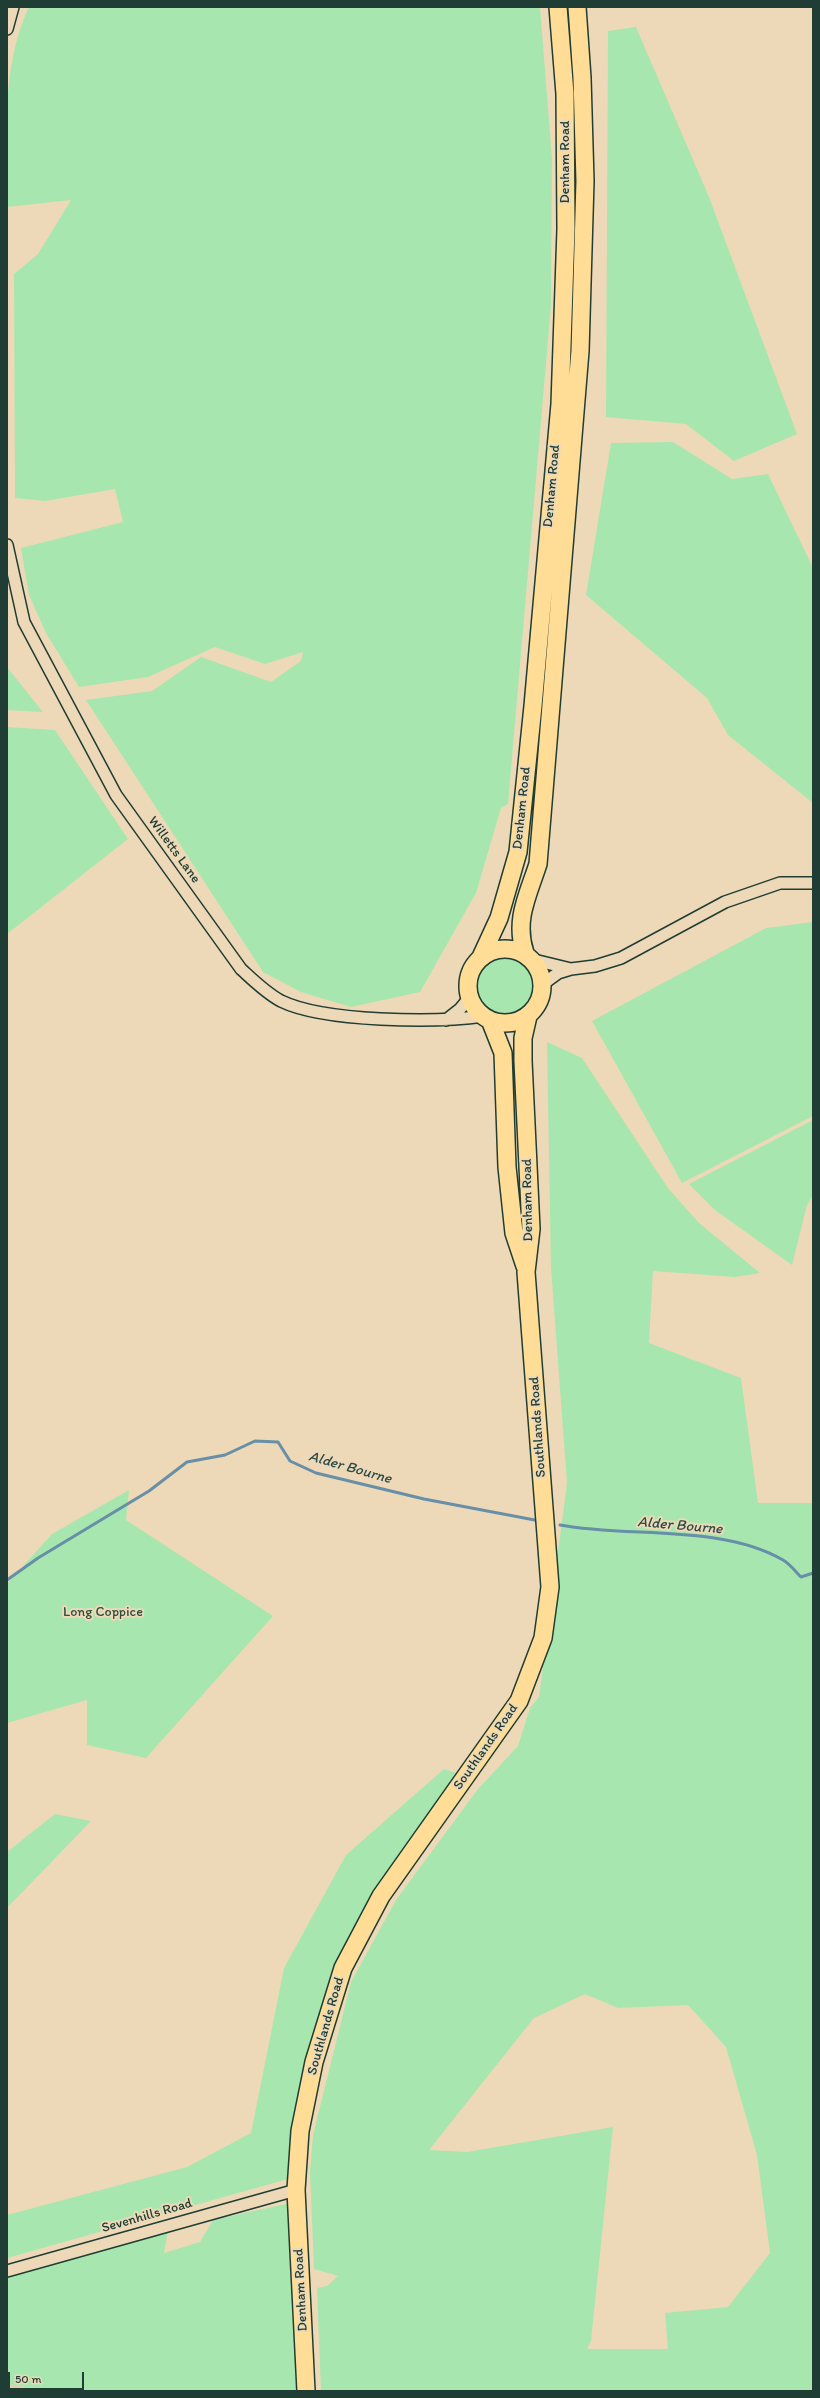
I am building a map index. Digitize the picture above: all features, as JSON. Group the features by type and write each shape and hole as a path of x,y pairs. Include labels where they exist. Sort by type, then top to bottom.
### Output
{"main road":[{"name":"Denham Road","path":"481,957 499,918 518,852 533,706 560,404 566,229 565,94 558,7"},
{"name":"Denham Road","path":"529,957 520,938 519,923 538,864 580,351 585,181 582,78 576,7"},
{"path":"502,948 514,949 529,957 540,972 543,984 541,999 528,1016 509,1023 487,1018 475,1008 470,998 469,976 481,957 491,951 502,948"},
{"name":"Denham Road","path":"526,1272 531,1229 523,1046 528,1016"},
{"name":"Denham Road","path":"487,1018 503,1053 507,1167 514,1233 526,1272"},
{"name":"Southlands Road","path":"296,2190 300,2131 314,2062 343,1968 381,1896 519,1701 543,1638 550,1587 526,1272"},
{"name":"Denham Road","path":"296,2190 306,2391"}],"street":[{"path":"7,29 12,7"},
{"name":"Willetts Lane","path":"7,545 7,557 24,622 116,795 241,969 275,997 300,1008 341,1015 416,1020 487,1018"},
{"path":"543,984 550,977 571,969 595,966 621,958 725,902 780,883 813,883"},
{"path":"529,957 571,969"},
{"path":"446,1020 460,1009 470,998"},
{"name":"Sevenhills Road","path":"7,2271 296,2190"}],"shaded area":[{"path":"7,2384 39,2389 37,2391 7,2391"}],"green space":[{"path":"29,7 540,7 552,159 551,305 508,804 501,808 476,893 420,992 351,1007 301,992 263,972 86,700 152,691 201,657 271,682 301,661 303,652 265,664 215,647 148,677 79,687 46,633 29,595 21,548 123,522 115,489 45,501 15,498 14,274 38,254 71,200 7,207 6,131 9,80 13,55 20,30"},
{"path":"636,27 709,197 797,434 734,461 686,424 606,417 608,31"},
{"path":"673,442 732,479 768,474 813,568 813,803 728,735 707,698 586,595 611,443"},
{"path":"7,667 43,712 7,710"},
{"path":"7,727 55,730 128,839 7,934"},
{"path":"813,922 813,1116 682,1183 592,1021 766,928"},
{"path":"505,955 521,960 526,964 530,969 535,985 530,1001 526,1006 521,1010 505,1015 489,1010 484,1006 480,1001 475,985 480,969 484,964 489,960"},
{"path":"547,1042 582,1058 668,1188 699,1223 760,1273 735,1277 653,1271 649,1343 741,1378 758,1503 813,1503 813,2391 321,2391 317,2288 327,2286 338,2276 314,2269 310,2172 313,2135 351,1982 396,1900 478,1789 518,1746 530,1708 539,1697 567,1483 551,1268","holes":["585,1994 618,2008 688,2005 726,2047 757,2155 770,2253 728,2307 665,2313 668,2349 587,2349 591,2341 613,2127 467,2152 429,2150 534,2018"]},
{"path":"813,1120 813,1195 807,1205 792,1265 715,1210 689,1184"},
{"name":"Long Coppice","path":"129,1490 126,1520 273,1616 146,1758 87,1745 87,1700 7,1723 7,1584 52,1534"},
{"path":"444,1769 459,1774 338,1960 314,2040 302,2095 288,2179 7,2258 7,2215 187,2167 251,2133 284,1968 346,1855"},
{"path":"55,1814 91,1821 7,1908 7,1852"},
{"path":"290,2203 299,2391 37,2391 39,2389 7,2384 7,2278 168,2231 164,2253 200,2242 213,2220"}],"waterway":[{"name":"Alder Bourne","path":"7,1580 38,1558 149,1491 187,1462 225,1455 255,1441 278,1442 290,1461 316,1473 424,1499 540,1521"},
{"name":"Alder Bourne","path":"560,1525 587,1529 674,1534 732,1541 759,1549 783,1560 801,1577 813,1573"}]}
